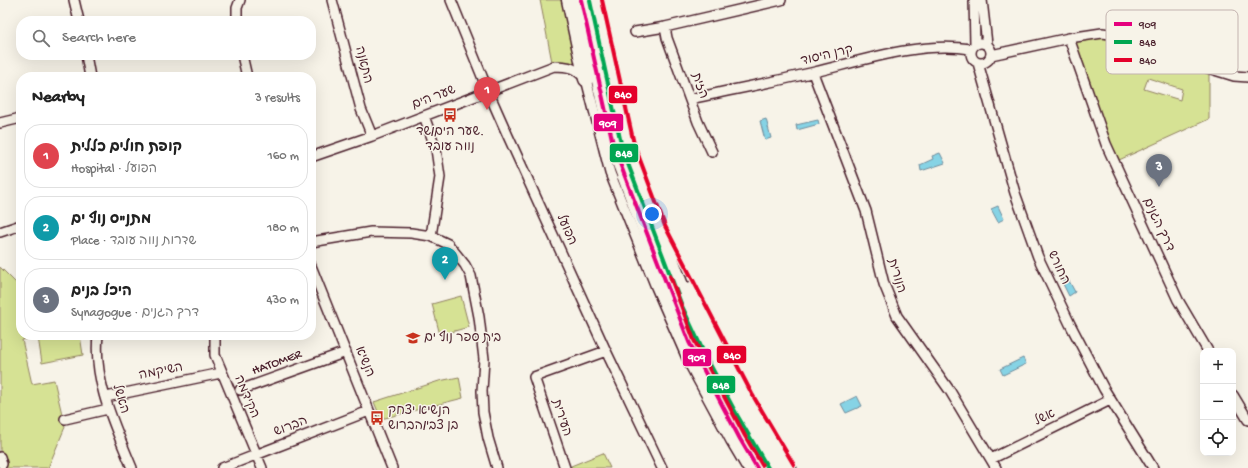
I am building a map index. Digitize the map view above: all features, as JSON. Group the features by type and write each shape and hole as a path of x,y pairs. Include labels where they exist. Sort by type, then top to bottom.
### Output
{"highway":[{"path":"569,0 586,79"},
{"path":"581,0 614,148 689,342 740,440 757,468"},
{"path":"596,0 628,146 688,304 710,352 742,412 775,468"},
{"path":"660,228 748,397 789,468"}],"street":[{"path":"74,0 77,16"},
{"path":"237,16 237,8 240,0"},
{"name":"התאנה","path":"332,0 361,108 372,136"},
{"name":"הפועל","path":"451,0 488,91 513,147 606,352 662,468"},
{"path":"974,0 973,46 971,56 978,63 986,62 991,55 1069,38 1106,34"},
{"path":"982,0 987,44 990,48 991,55"},
{"path":"635,32 665,27 776,1"},
{"name":"הזית","path":"665,27 667,38 698,122 712,152"},
{"name":"דרך הגנים","path":"1069,38 1106,144 1178,300 1206,348"},
{"path":"973,46 982,42 987,44"},
{"name":"קרן היסוד","path":"690,99 922,48 973,46"},
{"path":"87,60 89,72"},
{"path":"243,60 246,72"},
{"name":"החורש","path":"978,63 1014,193 1038,257 1071,326 1110,400 1153,468"},
{"name":"שער הים","path":"316,155 372,136 554,66 567,66 577,70 586,79"},
{"name":"הנורית","path":"813,73 866,211 880,271 897,316 950,391 996,468"},
{"path":"1228,74 1248,77"},
{"path":"586,79 610,173 656,287 690,365 747,468"},
{"path":"424,116 436,149 440,177 431,236"},
{"path":"0,123 16,119"},
{"path":"0,232 16,227"},
{"path":"316,241 371,232 411,233 431,236 448,244 465,264 471,276 479,316 484,359 483,412 488,438 497,468"},
{"name":"הנשיא","path":"316,278 392,468"},
{"name":"האשל","path":"98,340 100,375 108,409 132,468"},
{"name":"הקידמה","path":"215,340 215,355 221,373 262,468"},
{"name":"HATOMER","path":"240,390 346,352"},
{"name":"העירית","path":"565,468 534,376 606,352"},
{"name":"השיקמה","path":"106,397 221,373"},
{"name":"אשל","path":"991,459 1110,400"},
{"path":"1236,400 1248,420"},
{"path":"65,419 108,409"},
{"name":"הברוש","path":"222,468 370,411"}],"green space":[{"path":"540,0 565,0 578,66 566,62 552,62"},
{"path":"1106,37 1106,74 1209,74 1209,119 1119,160 1110,142 1074,41","holes":["1148,78 1182,89 1180,100 1144,89"]},
{"path":"0,267 16,283 16,340 22,340 32,384 54,380 65,427 48,468 5,468 0,455"},
{"path":"461,296 469,327 440,335 432,304"},
{"path":"38,340 81,340 83,355 42,363"},
{"path":"459,377 463,398 381,419 374,402 439,381"},
{"path":"603,453 610,468 572,468 571,466"}],"water":[{"path":"766,119 771,138 765,140 760,121"},
{"path":"818,120 819,124 797,130 796,125"},
{"path":"940,153 945,163 921,171 920,165 933,159 932,156"},
{"path":"998,206 1004,219 998,222 991,209"},
{"path":"1068,279 1075,292 1069,296 1062,282"},
{"path":"1023,358 1026,364 1003,375 1000,369"},
{"path":"857,396 862,406 846,413 841,404"}],"transit line":[{"name":"909","path":"581,0 614,148 689,342 757,468"},
{"name":"840","path":"602,0 634,144 665,226 752,394 794,465"},
{"name":"848","path":"590,1 622,148 682,306 705,355 737,415 768,468"},
{"name":"840","path":"670,276 694,340 762,465"}],"place":[{"name":"קופת חולים כללית","path":"487,110"},
{"name":"שער הים/שד. נווה עובד","path":"450,115"},
{"name":"היכל בנים","path":"1159,187"},
{"name":"מתנ\"ס נוף ים","path":"445,280"},
{"name":"בית ספר נוף ים","path":"413,338"},
{"name":"הנשיא יצחק בן צבי/הברוש","path":"377,418"}]}
